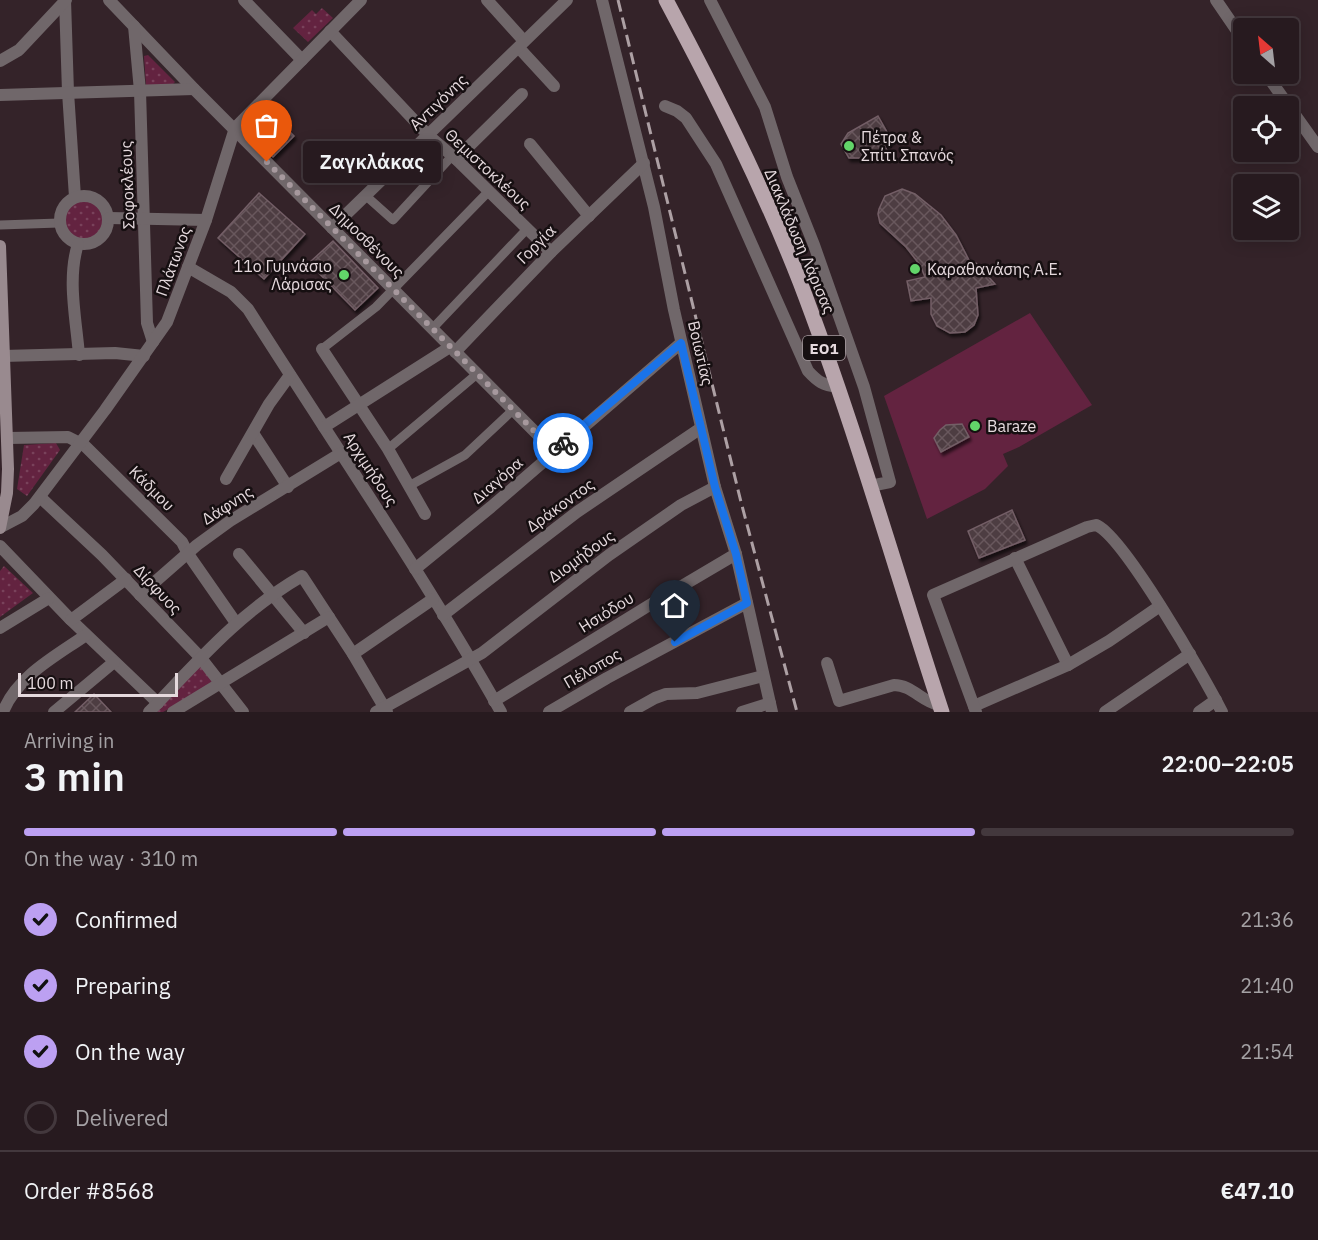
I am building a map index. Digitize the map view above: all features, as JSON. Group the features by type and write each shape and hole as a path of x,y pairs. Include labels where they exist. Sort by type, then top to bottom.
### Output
{"main road":[{"name":"Διακλάδωση Λάρισας","path":"666,0 720,106 799,280 838,387 941,708"},
{"path":"0,246 1,335 8,438 8,480 0,527"}],"street":[{"path":"0,61 19,50 65,0"},
{"path":"65,0 75,197"},
{"name":"Δημοσθένους","path":"109,0 194,89 554,451"},
{"path":"244,0 302,60"},
{"path":"487,0 554,87"},
{"name":"Αντιγόνης","path":"332,228 567,0"},
{"name":"Βοιωτίας","path":"602,0 644,164 681,343 715,487 736,554 771,707"},
{"path":"710,0 765,106 787,177 814,244 864,387 890,482 870,486"},
{"path":"1216,0 1233,25"},
{"name":"Πλάτωνος","path":"0,527 22,516 40,497 144,356 171,315 206,220 235,128 358,1"},
{"name":"Σοφοκλέους","path":"134,26 140,91 147,328 153,342"},
{"name":"Θεμιστοκλέους","path":"330,31 428,135 551,252"},
{"path":"1273,84 1318,147"},
{"path":"0,95 194,89"},
{"path":"365,195 393,220 522,94"},
{"path":"665,106 686,118 716,164 808,371 824,386 838,387"},
{"path":"530,144 589,216"},
{"name":"Γοργία","path":"324,427 453,350 551,252 644,164"},
{"path":"425,514 388,449 322,348 363,318 394,291 489,191"},
{"path":"86,196 95,198 106,210 109,218 102,237 91,244 78,244 65,236 59,222 66,203 75,197 86,196"},
{"path":"109,218 206,220"},
{"path":"0,225 59,222"},
{"path":"432,329 527,229"},
{"path":"78,244 72,279 79,355"},
{"name":"Αρχιμήδους","path":"188,267 231,292 244,305 341,453 470,658 497,706"},
{"name":"Διαγόρα","path":"414,569 491,507 681,343"},
{"path":"3,356 124,353 144,356"},
{"path":"388,449 477,374"},
{"path":"226,478 269,404 290,375"},
{"path":"409,486 465,455 513,410"},
{"name":"Δράκοντος","path":"443,615 577,512 701,428"},
{"path":"253,433 288,487"},
{"path":"8,438 60,436 80,442"},
{"name":"Κάδμου","path":"80,442 172,531 236,623"},
{"name":"Δάφνης","path":"140,595 230,521 341,453"},
{"name":"Διομήδους","path":"383,711 490,647 559,592 641,533 681,505 715,487"},
{"name":"Δίρφυος","path":"40,497 126,579 200,657 243,712"},
{"path":"1160,606 1109,641 1068,665 975,709 933,595 1096,525 1114,540 1160,606 1222,712"},
{"path":"0,546 114,662 154,707 200,657 236,623 302,576 353,654 383,711"},
{"path":"239,554 304,633"},
{"name":"Ησιόδου","path":"497,706 648,606 736,554"},
{"path":"1015,558 1068,665"},
{"path":"71,620 126,579"},
{"path":"0,628 50,598"},
{"path":"353,654 433,599"},
{"name":"Πέλοπος","path":"549,712 607,678 747,603"},
{"path":"173,712 329,617"},
{"path":"3,712 22,682 86,635"},
{"path":"1105,712 1190,654"},
{"path":"54,712 114,662"},
{"path":"827,663 841,707 894,685 900,685 941,708"},
{"path":"630,712 666,694 697,693 763,676"},
{"path":"1199,712 1216,700"},
{"path":"742,712 771,707"}],"shaded area":[{"path":"322,8 333,18 308,42 293,28 312,10 316,14"},
{"path":"148,55 175,82 172,85 146,86 144,56"},
{"path":"84,199 99,205 105,220 99,235 84,241 69,235 63,220 69,205"},
{"name":"Baraze","path":"1030,313 1092,405 1003,454 1008,466 985,489 927,519 884,396"},
{"path":"56,443 60,450 27,496 17,489 24,445"},
{"path":"4,566 33,593 0,617 0,571"},
{"path":"200,665 215,683 163,712 156,712"}],"building":[{"path":"266,108 294,136 273,157 246,129"},
{"path":"878,116 892,141 884,145 888,152 878,158 874,151 862,158 849,158 841,144 848,133"},
{"path":"902,189 915,194 941,215 956,235 971,264 976,263 995,284 976,288 978,315 974,325 965,332 950,333 937,326 931,314 931,298 911,301 907,281 925,277 920,265 906,247 880,223 878,214 885,196"},
{"path":"259,193 305,234 264,279 218,238"},
{"name":"11ο Γυμνάσιο Λάρισας","path":"333,241 378,288 355,310 309,263"},
{"name":"Baraze","path":"962,424 969,437 941,452 934,438 940,430 946,425"},
{"path":"1012,510 1025,540 979,558 968,531"},
{"path":"94,694 111,712 75,712"}],"railway":[{"path":"618,0 741,502 797,712"}],"way so far":[{"path":"267,162 554,451 563,443"}],"place":[{"name":"Πέτρα & Σπίτι Σπανός","path":"849,146"},
{"name":"Ζαγκλάκας","path":"267,162"},
{"name":"Καραθανάσης Α.Ε.","path":"915,269"},
{"name":"11ο Γυμνάσιο Λάρισας","path":"344,275"},
{"name":"Baraze","path":"975,426"}],"route":[{"path":"563,443 681,343 715,487 736,554 747,603 675,642"}]}
